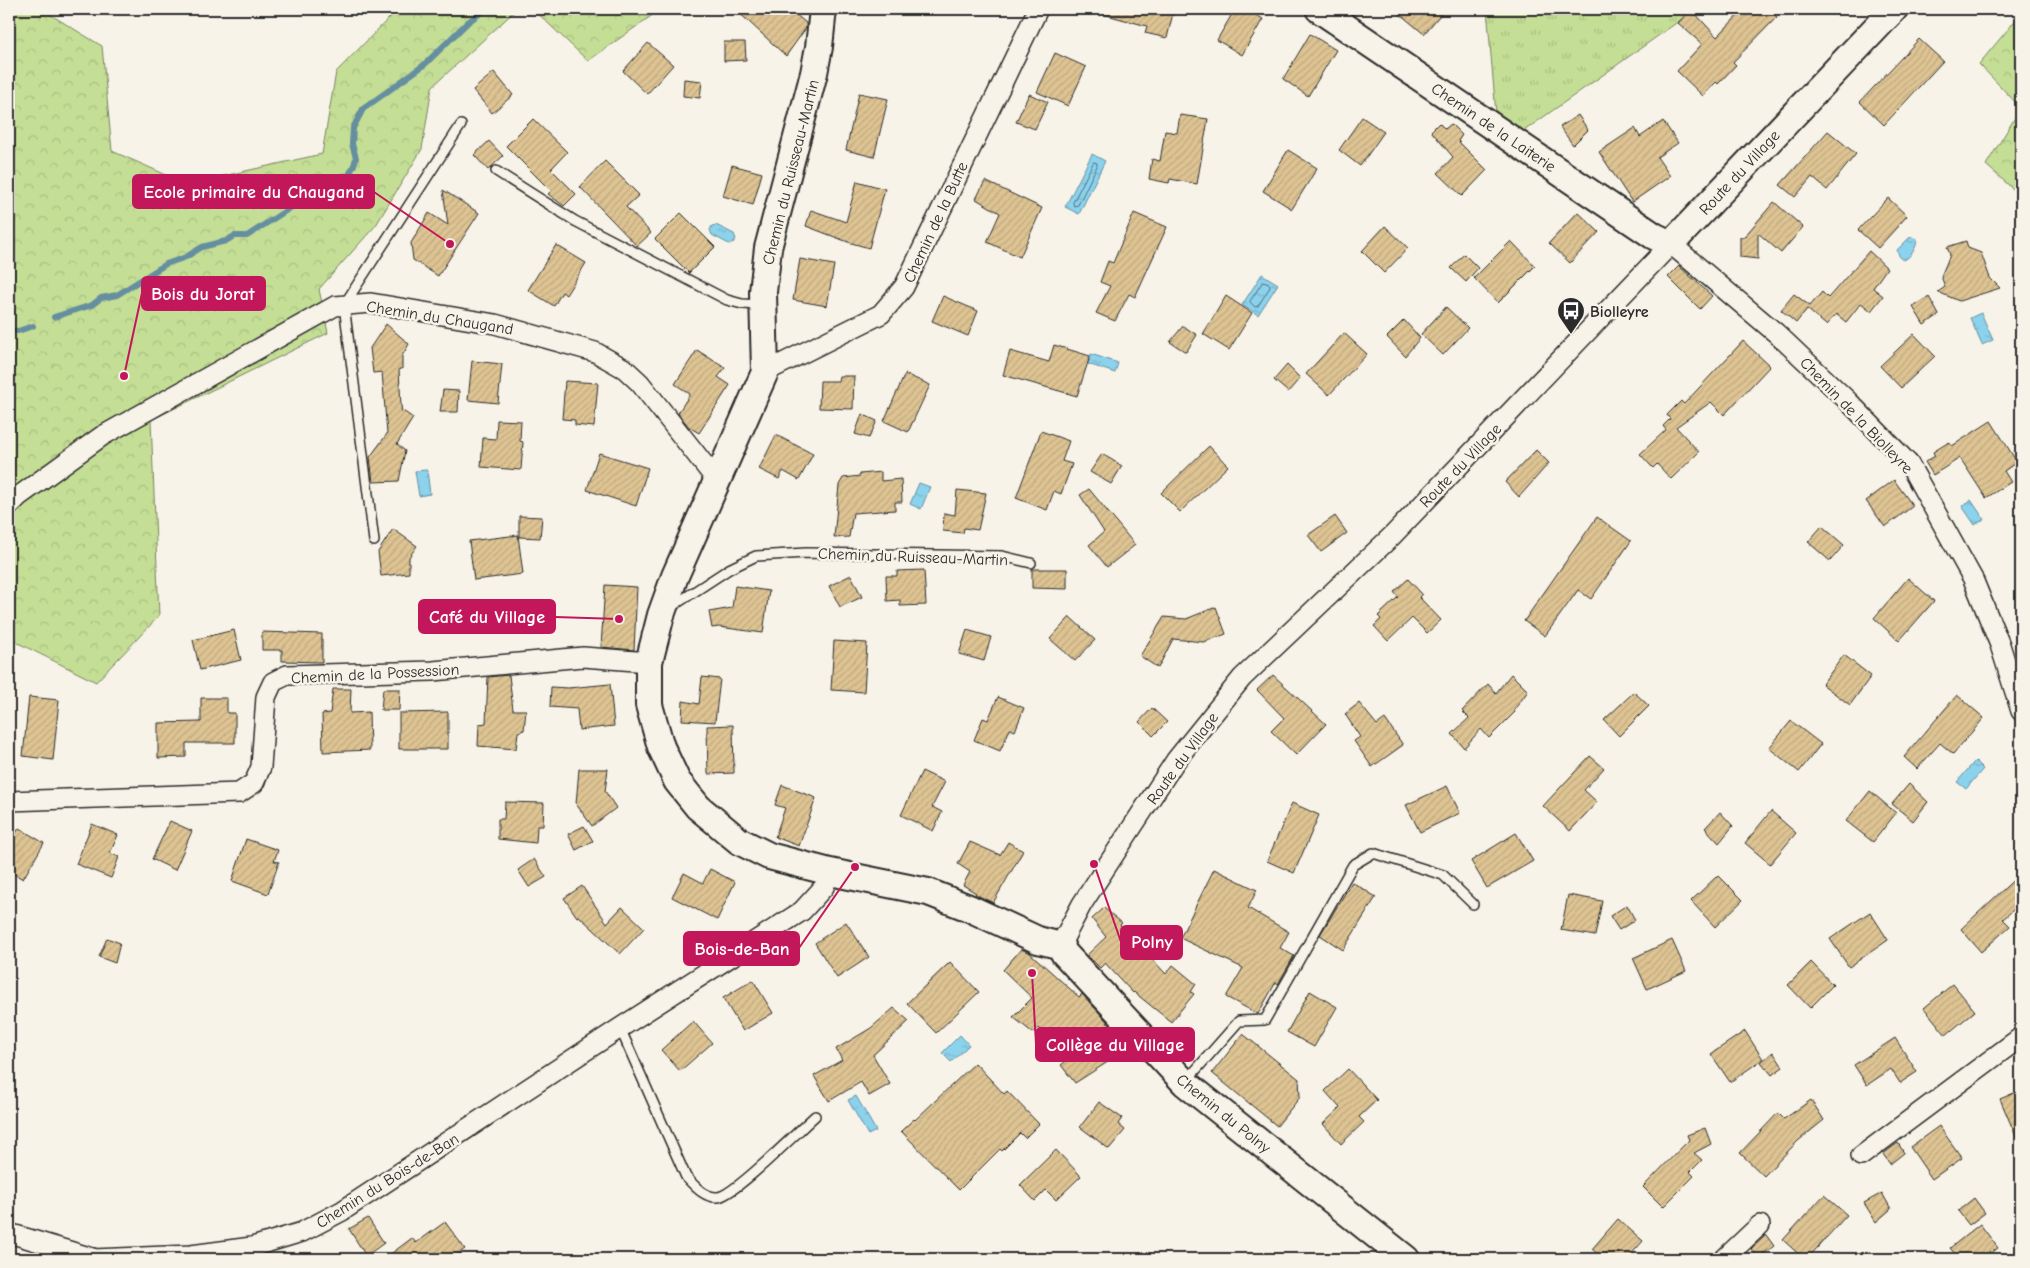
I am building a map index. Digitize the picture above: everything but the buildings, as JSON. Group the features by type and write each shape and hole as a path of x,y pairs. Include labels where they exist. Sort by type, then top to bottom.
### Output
{"street":[{"name":"Chemin du Ruisseau-Martin","path":"823,9 814,73 768,248 763,292 765,372 675,576 661,614 649,662 650,706 661,747 677,781 698,807 739,841 769,856 830,872 928,892 970,908 1038,940 1062,946"},
{"name":"Chemin de la Butte","path":"765,372 881,314 904,287 1038,9"},
{"name":"Chemin de la Laiterie","path":"1319,9 1654,236 1671,244"},
{"name":"Route du Village","path":"1062,946 1064,938 1082,904 1176,760 1242,678 1393,535 1894,9"},
{"name":"Chemin de la Biolleyre","path":"1671,244 1776,333 1849,402 1909,464 1973,579 2000,645 2021,711"},
{"name":"Chemin du Chaugand","path":"9,506 19,496 102,436 334,306 371,303 495,324 595,352 619,365 640,382 718,482"},
{"name":"Chemin de la Possession","path":"9,801 239,793 254,783 261,767 266,697 273,682 286,675 433,671 583,657 649,662"},
{"name":"Chemin du Bois-de-Ban","path":"9,1233 94,1259 191,1255 252,1247 302,1232 342,1211 802,911 824,886 830,872"},
{"name":"Chemin du Polny","path":"1062,946 1064,953 1185,1082 1406,1259"},
{"path":"1861,1156 2021,1037"},
{"path":"1724,1259 1760,1226"}],"lane":[{"path":"374,541 344,305 461,125"},
{"path":"496,171 575,221 727,300 742,304 764,306"},
{"name":"Chemin du Ruisseau-Martin","path":"661,614 729,569 756,556 806,553 1002,556 1031,562"},
{"path":"1185,1082 1239,1022 1265,1020 1353,865 1374,852 1443,875 1473,904"},
{"path":"620,1028 686,1177 702,1192 718,1197 734,1189 815,1116"}],"green space":[{"path":"9,9 41,9 102,46 112,151 187,184 322,154 336,72 398,9 517,9 432,87 422,149 376,225 319,289 328,333 151,420 159,616 96,682 9,640"},
{"path":"533,9 661,9 588,61"},
{"path":"1487,9 1696,9 1521,133 1496,114"},
{"path":"2019,16 2021,17 2021,108 1979,64"},
{"path":"2021,108 2021,196 1986,165"}],"water":[{"path":"1092,154 1105,161 1079,214 1065,207"},
{"path":"716,225 734,234 736,239 733,243 729,244 712,235 710,230 712,226"},
{"path":"1912,237 1917,239 1915,248 1907,259 1904,260 1900,258 1897,250"},
{"path":"1262,274 1278,284 1258,315 1242,305"},
{"path":"1981,313 1993,340 1982,345 1970,318"},
{"path":"1091,354 1118,363 1115,373 1088,364"},
{"path":"427,470 430,494 419,496 415,471"},
{"path":"919,483 930,487 921,509 910,504"},
{"path":"1971,500 1984,519 1975,525 1962,506"},
{"path":"1975,761 1983,769 1966,789 1957,782"},
{"path":"960,1035 969,1045 951,1062 942,1053"},
{"path":"856,1096 876,1131 868,1135 848,1100"}],"waterway":[{"path":"54,317 92,305 101,298 117,295 166,264 186,257 202,247 226,241 234,236 247,236 290,208 340,182 349,175 354,165 356,158 352,144 353,128 363,109 424,65 468,22 486,9"},
{"path":"9,330 18,331 33,326"}],"place":[{"name":"Ecole primaire du Chaugand","path":"450,244"},
{"name":"Biolleyre","path":"1571,335"},
{"name":"Bois du Jorat","path":"124,376"},
{"name":"Café du Village","path":"619,619"},
{"name":"Polny","path":"1094,864"},
{"name":"Bois-de-Ban","path":"855,867"},
{"name":"Collège du Village","path":"1032,973"}]}
